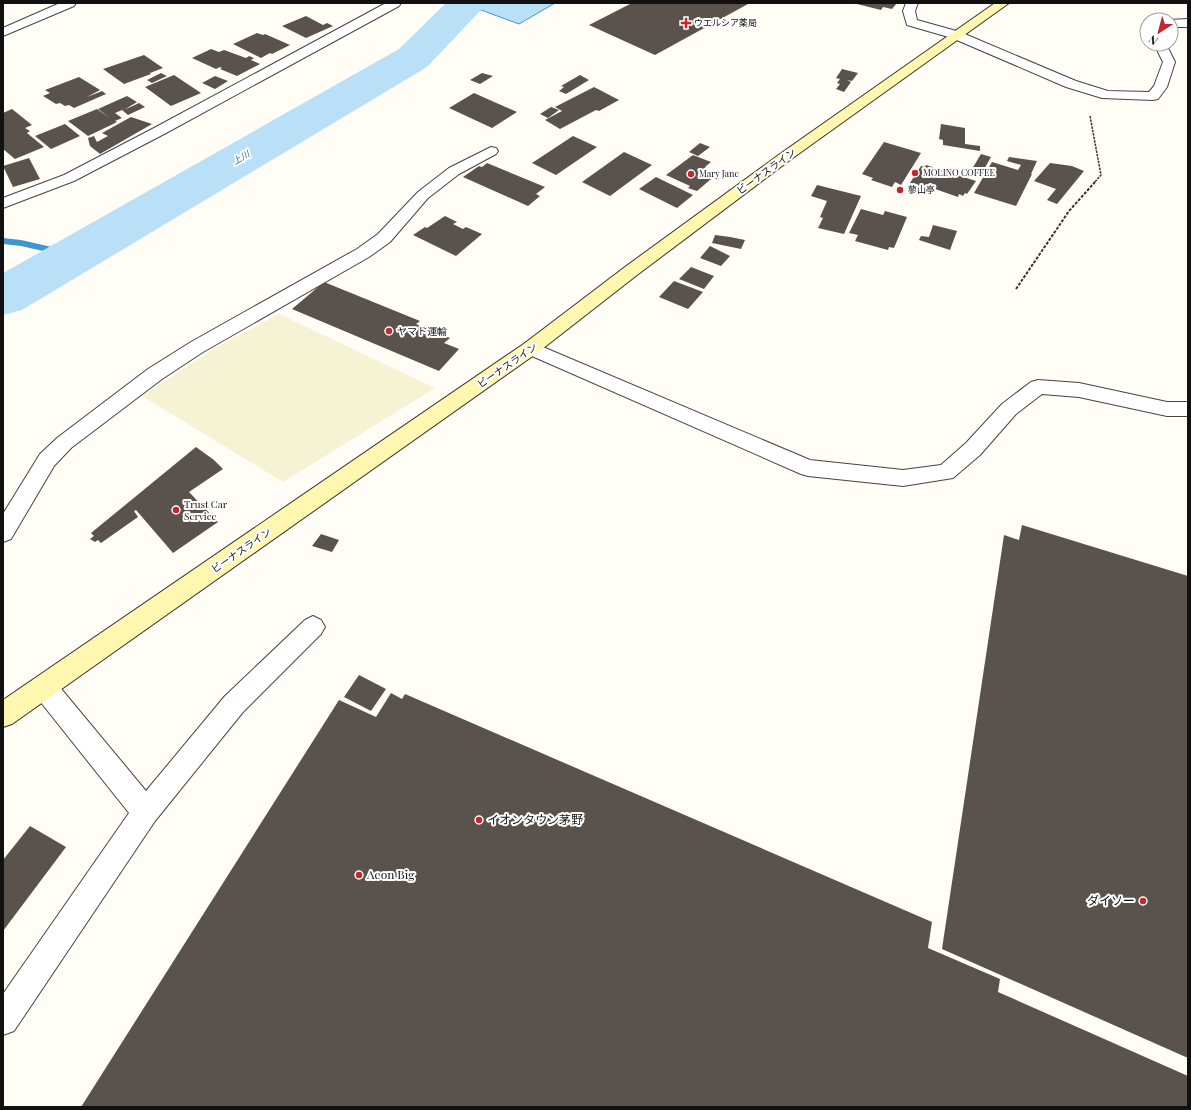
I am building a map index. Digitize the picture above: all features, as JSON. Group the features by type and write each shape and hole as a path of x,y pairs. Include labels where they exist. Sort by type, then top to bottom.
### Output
{"main road":[{"name":"ビーナスライン","path":"3,715 531,348 631,271 778,162 1002,3"}],"street":[{"path":"3,32 70,3"},
{"path":"3,203 69,178 161,130 395,3"},
{"path":"912,3 909,11 911,22 956,35 1071,84 1107,95 1153,96 1160,87 1169,62 1164,52"},
{"path":"3,533 47,460 64,443 155,374 197,347 363,253 384,238 423,195 454,171 491,151"},
{"path":"531,348 808,468 903,478 946,472 973,449 1009,409 1038,387 1079,390 1167,409 1188,409"},
{"path":"3,1020 146,812 234,704 313,627"},
{"path":"44,687 146,812"}],"path":[{"path":"1016,290 1069,211 1101,175 1090,113 1093,90"}],"shaded area":[{"path":"279,314 435,388 283,482 142,396 220,345"}],"water":[{"path":"462,3 555,3 519,24"}],"building":[{"path":"632,3 748,4 655,55 589,25"},
{"path":"853,3 897,3 892,9 883,7 881,10"},
{"path":"306,16 323,25 327,23 333,26 306,38 282,26"},
{"path":"257,33 263,35 265,34 290,45 261,58 233,44"},
{"path":"211,49 219,52 224,50 246,58 249,56 254,58 251,60 260,64 237,76 220,69 222,68 220,67 216,69 192,58"},
{"path":"144,55 163,68 150,73 146,70 151,74 124,84 103,69"},
{"path":"842,69 858,73 852,81 847,80 851,82 844,92 836,89 840,84 837,83 840,79 836,78"},
{"path":"161,73 167,76 152,83 147,80"},
{"path":"482,73 493,76 480,84 470,80"},
{"path":"174,75 201,93 171,106 145,87"},
{"path":"580,75 589,80 566,94 559,91 564,87 561,86"},
{"path":"215,76 228,81 215,89 202,83"},
{"path":"79,77 100,90 87,97 102,91 106,94 74,108 60,103 56,104 43,96 50,93 45,90"},
{"path":"594,87 619,100 560,129 545,120 562,111 555,107"},
{"path":"474,93 517,112 492,128 449,108"},
{"path":"127,96 137,102 124,110 139,103 145,107 128,115 122,110 115,113 122,118 88,136 68,121 97,109 110,118 98,109"},
{"path":"551,107 559,110 548,118 540,114"},
{"path":"12,109 32,125 25,128 30,131 27,133 44,147 15,159 3,149 3,113"},
{"path":"131,117 152,124 100,154 90,146 88,138 94,136 97,142 108,136 102,133"},
{"path":"65,124 80,136 51,149 35,136"},
{"path":"941,124 965,128 965,144 980,146 980,151 943,145 943,140 939,139"},
{"path":"573,136 597,147 556,175 532,163"},
{"path":"884,142 921,153 901,185 895,182 892,187 871,180 873,178 862,174"},
{"path":"700,143 710,147 698,156 689,152"},
{"path":"624,152 652,165 610,196 582,182"},
{"path":"981,154 991,157 982,173 972,169"},
{"path":"693,155 711,162 705,167 708,177 711,179 697,191 688,188 690,186 666,175"},
{"path":"1009,157 1037,161 1016,206 974,193 992,162 1018,170 1021,165 1007,161"},
{"path":"29,158 40,179 13,187 3,166"},
{"path":"487,163 545,187 536,194 540,196 528,206 463,177 479,166 482,167"},
{"path":"1050,163 1072,166 1084,171 1057,204 1047,200 1056,189 1034,181"},
{"path":"926,165 976,181 967,194 965,193 963,196 959,194 958,197 935,189 931,194 908,186 921,166 925,167"},
{"path":"656,177 693,195 677,208 639,189"},
{"path":"817,185 861,196 844,234 818,228 823,218 820,217 827,201 811,196"},
{"path":"861,209 883,215 885,211 907,217 894,248 889,247 888,250 855,241 858,235 849,233"},
{"path":"445,216 457,222 453,224 463,229 466,227 482,234 456,256 413,235"},
{"path":"933,225 957,231 950,250 919,240 921,236 929,237"},
{"path":"715,235 745,240 741,249 712,243"},
{"path":"710,246 730,256 721,266 700,258"},
{"path":"691,267 714,276 704,289 679,279"},
{"path":"674,281 703,292 688,309 659,297"},
{"name":"ヤマト運輸","path":"324,282 420,321 416,324 450,338 444,343 459,349 439,371 292,309"},
{"path":"196,447 214,460 223,469 189,492 218,522 173,553 136,510 134,511 138,517 101,543 98,540 95,542 90,539 94,536 91,533"},
{"path":"1022,525 1188,576 1188,1058 942,949 1004,535 1019,540"},
{"path":"321,534 339,540 332,552 312,546"},
{"path":"359,675 386,689 371,711 344,697"},
{"name":"イオンタウン茅野","path":"391,693 402,699 405,694 932,922 928,948 1000,979 998,992 1188,1076 1188,1107 81,1107 339,700 376,717"},
{"path":"30,826 66,847 3,931 3,860"}],"waterway":[{"name":"上川","path":"3,297 413,58 467,3"},
{"path":"3,241 21,243 74,255"}],"place":[{"name":"ウエルシア薬局","path":"686,23"},
{"name":"MOLINO COFFEE","path":"915,173"},
{"name":"Mary Jane","path":"691,174"},
{"name":"蓼山亭","path":"900,190"},
{"name":"ヤマト運輸","path":"389,331"},
{"name":"Trust Car Service","path":"176,510"},
{"name":"イオンタウン茅野","path":"479,820"},
{"name":"Aeon Big","path":"359,875"},
{"name":"ダイソー","path":"1143,901"}]}
